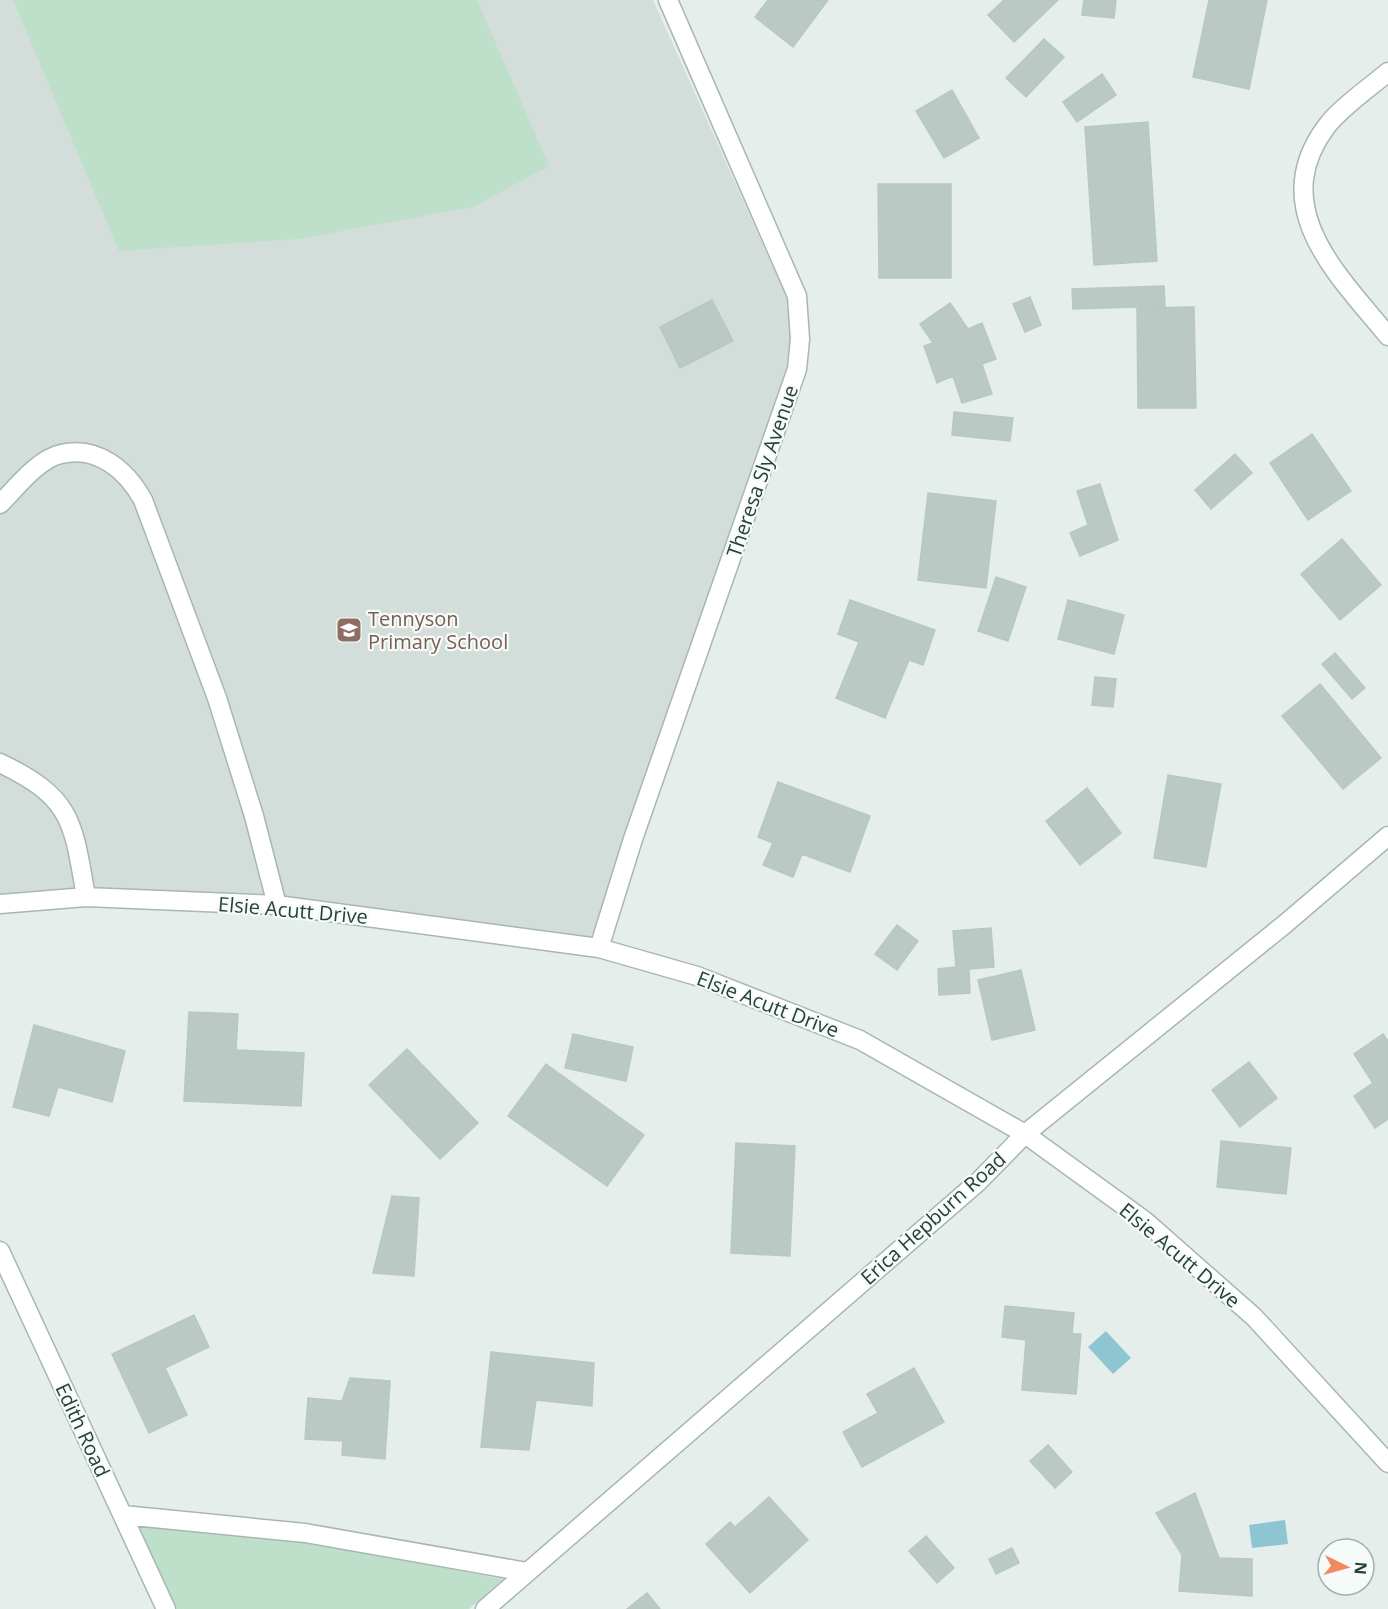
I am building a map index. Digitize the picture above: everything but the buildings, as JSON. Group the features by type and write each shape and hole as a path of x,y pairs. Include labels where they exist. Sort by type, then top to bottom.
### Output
{"street":[{"name":"Theresa Sly Avenue","path":"599,948 633,838 797,369 800,339 797,296 668,0"},
{"path":"1388,72 1327,126 1311,153 1304,191 1306,221 1328,262 1388,336"},
{"path":"0,504 40,466 60,454 86,454 108,460 131,478 143,500 217,698 254,816 278,905"},
{"path":"0,763 30,777 53,796 69,818 75,833 86,897"},
{"name":"Erica Hepburn Road","path":"485,1609 978,1182 1025,1134 1285,924 1388,836"},
{"name":"Elsie Acutt Drive","path":"0,904 86,897 278,905 599,948 697,976 860,1040 1025,1134 1145,1221 1254,1317 1388,1463"},
{"name":"Edith Road","path":"0,1251 166,1609"},
{"path":"123,1515 305,1533 527,1572"}],"shaded area":[{"name":"Tennyson Primary School","path":"0,0 653,0 786,296 791,321 791,343 787,369 591,937 271,898 0,898"}],"green space":[{"path":"13,0 477,0 549,166 473,207 298,239 119,251"},
{"path":"138,1525 313,1544 503,1579 469,1609 177,1609"}],"water":[{"path":"1106,1331 1131,1358 1113,1374 1088,1347"},
{"path":"1285,1520 1288,1544 1252,1548 1249,1525"}],"place":[{"name":"Tennyson Primary School","path":"349,630"}]}
